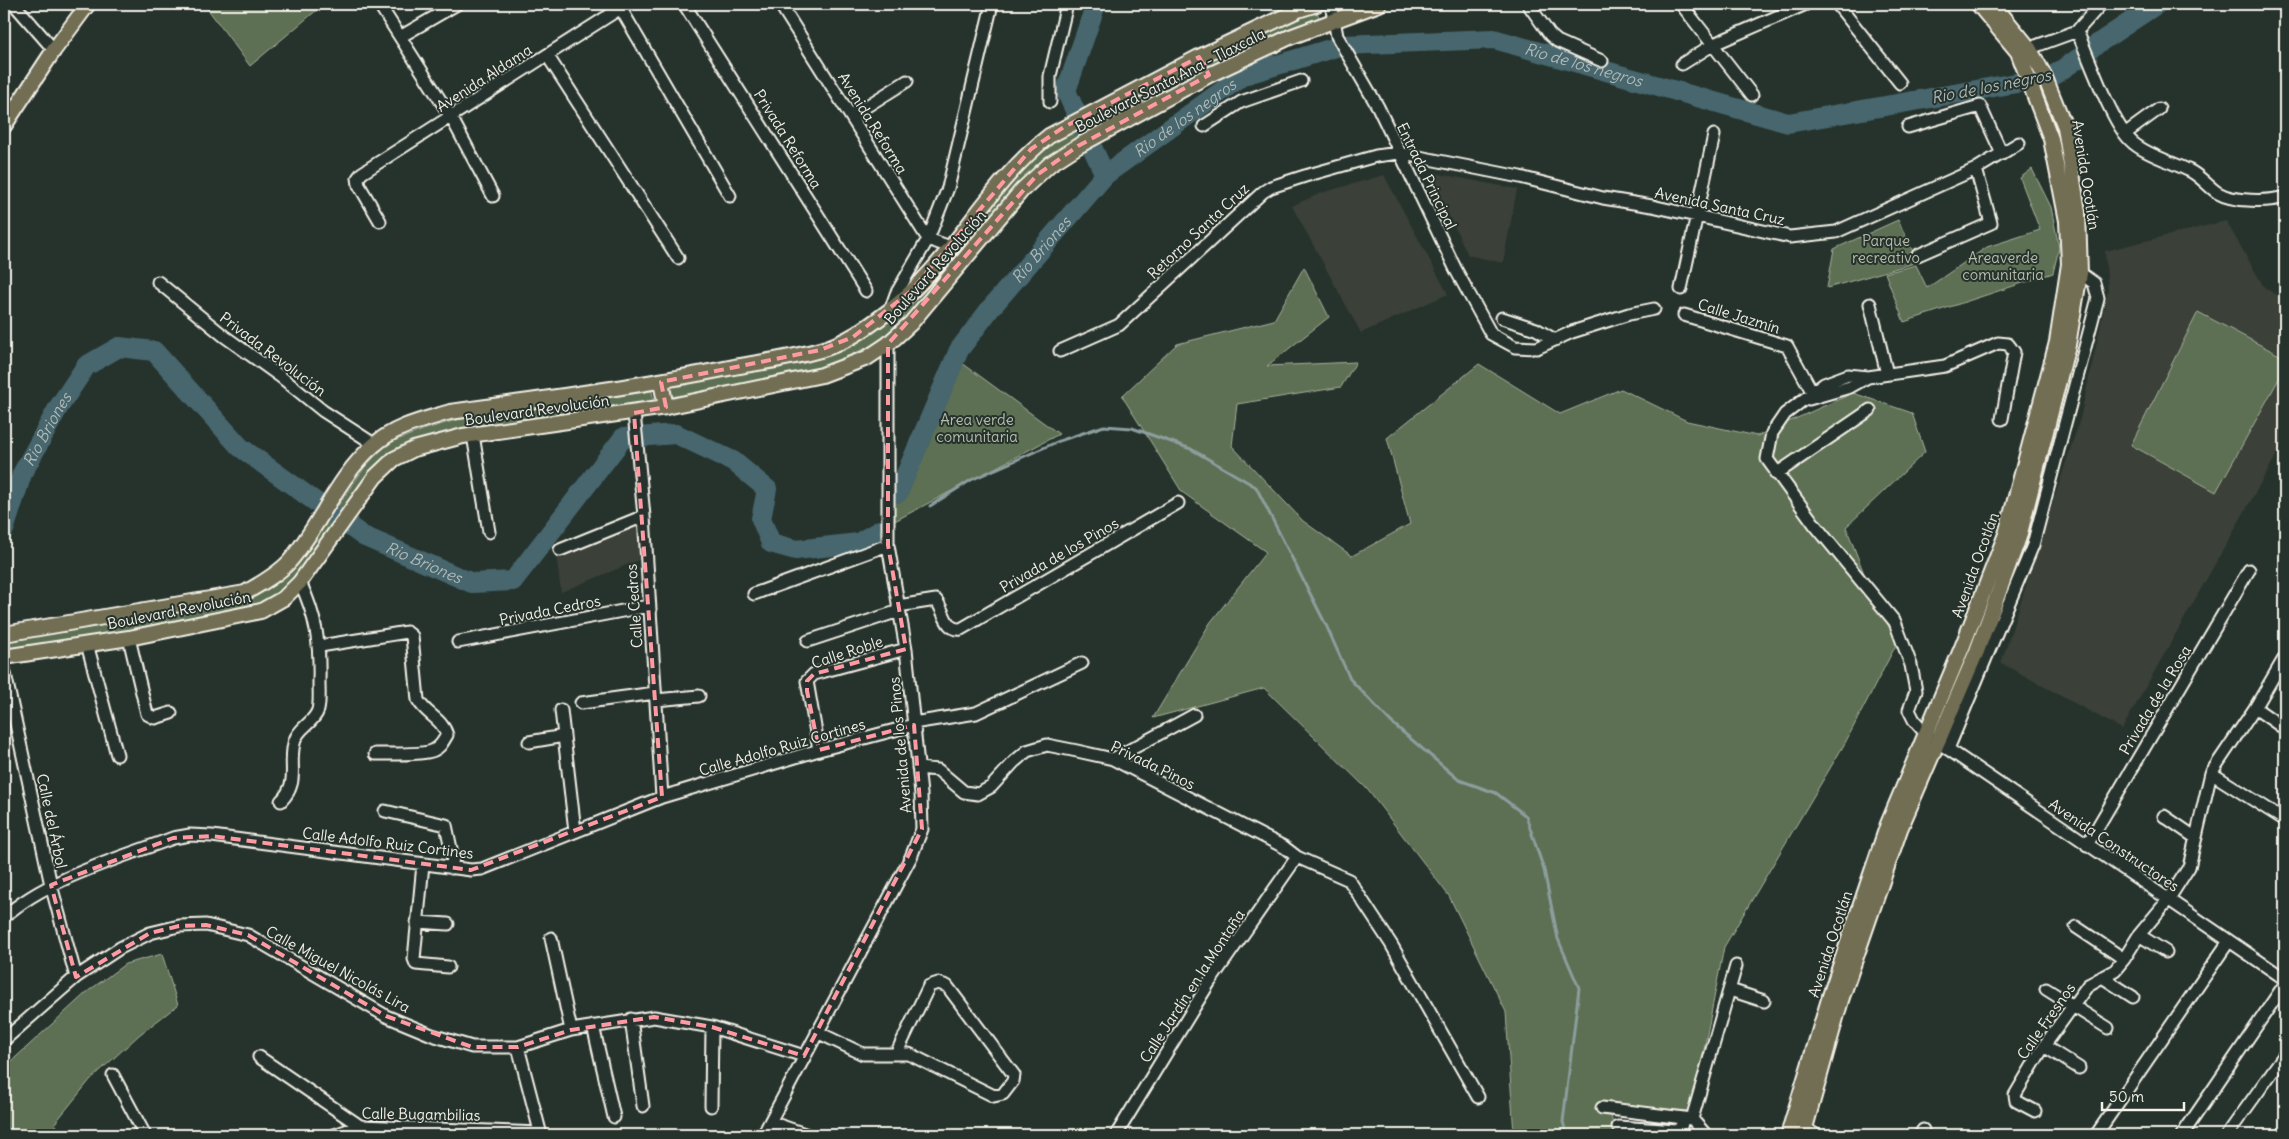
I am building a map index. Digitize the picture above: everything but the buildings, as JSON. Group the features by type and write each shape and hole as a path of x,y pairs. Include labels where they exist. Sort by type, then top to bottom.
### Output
{"main road":[{"path":"4,126 54,50 88,4"},
{"name":"Boulevard Santa Ana - Tlaxcala","path":"1049,136 1199,57 1298,10 1317,4"},
{"name":"Boulevard Santa Ana - Tlaxcala","path":"1061,157 1208,75 1290,36 1379,4"},
{"name":"Avenida Ocotlán","path":"1808,1133 1841,1000 1867,920 1900,830 1977,651 2019,537 2068,344 2080,273 2078,212 2065,127 2040,68 1978,4"},
{"name":"Avenida Ocotlán","path":"1788,1135 1830,996 1888,824 1937,742 2006,534 2057,342 2069,264 2067,221 2051,139 2026,73 2023,50 1993,4"},
{"path":"1199,57 1208,75"},
{"path":"1157,79 1167,98"},
{"name":"Boulevard Revolución","path":"4,634 245,593 264,582 288,563 348,474 374,444 398,430 450,412 661,382 820,350 852,337 890,311 911,292 1031,149 1049,136"},
{"name":"Boulevard Revolución","path":"4,657 130,638 261,611 284,598 300,582 318,559 366,487 394,459 414,449 473,435 666,407 822,375 867,358 888,344 911,323 1022,190 1037,175 1061,157"},
{"path":"661,382 666,407"}],"street":[{"path":"14,4 54,50"},
{"path":"379,4 451,117 493,196"},
{"path":"400,37 457,4"},
{"name":"Privada Reforma","path":"684,4 866,290"},
{"name":"Avenida Reforma","path":"780,4 928,239"},
{"path":"890,311 896,294 928,239 948,188 992,4"},
{"path":"1050,102 1050,76 1067,4"},
{"name":"Entrada Principal","path":"1331,4 1338,36 1378,107 1476,310 1491,334 1515,347 1537,348 1555,340"},
{"path":"1528,4 1550,35 1557,41 1602,61"},
{"path":"1681,4 1752,95"},
{"path":"1682,64 1714,44 1806,4"},
{"path":"1837,4 1900,83"},
{"path":"2023,50 2077,30 2101,4"},
{"path":"624,6 730,196"},
{"name":"Avenida Aldama","path":"380,221 359,185 358,178 362,173 624,6"},
{"path":"2077,30 2116,117 2130,140 2147,151 2193,172 2219,193 2252,200 2277,200 2285,197"},
{"path":"547,55 678,258"},
{"path":"851,116 907,81"},
{"path":"1204,126 1241,102 1301,81"},
{"path":"1908,127 1980,106 2002,154"},
{"path":"2126,133 2159,109"},
{"path":"1681,289 1714,135"},
{"name":"Avenida Santa Cruz","path":"1399,153 1520,177 1603,198 1696,215 1790,237 1836,232 1976,169 2019,143"},
{"name":"Retorno Santa Cruz","path":"1060,351 1119,325 1263,192 1271,187 1376,156 1399,153"},
{"path":"1918,255 1991,223 1976,169"},
{"path":"928,239 950,247"},
{"path":"1937,742 2033,545 2098,298 2094,283 2080,273"},
{"name":"Privada Revolución","path":"158,282 224,336 281,377 323,411 374,444"},
{"path":"1870,304 1887,374"},
{"path":"1502,318 1536,329 1555,340 1629,314 1654,309"},
{"name":"Calle Jazmín","path":"1684,315 1787,346 1811,396"},
{"path":"1870,410 1776,474 1767,459 1772,433 1785,414 1811,396 1844,383 1868,377 1945,366 1998,343 2008,344 2014,352 2002,419"},
{"name":"Avenida de los Pinos","path":"764,1135 911,856 922,829 906,649 888,545 888,344"},
{"name":"Calle Cedros","path":"634,413 644,516 662,797"},
{"path":"473,435 489,532"},
{"name":"Avenida Constructores","path":"1776,474 1895,622 1911,665 1916,691 1908,710 1914,720 1937,742 2285,979"},
{"name":"Privada de los Pinos","path":"899,608 936,600 949,626 955,630 962,630 1178,503"},
{"path":"560,550 644,516"},
{"path":"754,594 888,545"},
{"name":"Privada de la Rosa","path":"2087,845 2250,570"},
{"path":"281,802 292,788 294,741 298,733 313,720 318,710 320,646 314,618 300,582"},
{"name":"Privada Cedros","path":"458,642 649,606"},
{"path":"808,641 899,608"},
{"path":"320,646 407,632 412,636 418,700 422,707 444,725 446,735 442,745 433,751 391,755 376,754"},
{"path":"130,638 147,714 155,718 171,713"},
{"path":"87,644 117,755"},
{"name":"Calle Roble","path":"819,750 806,681 814,674 906,649"},
{"path":"2285,657 2256,708 2211,773 2285,820"},
{"name":"Calle Adolfo Ruiz Cortines","path":"4,918 30,896 51,885 173,838 190,835 212,836 451,868 482,869 662,797 913,724 976,713 1082,663"},
{"name":"Calle del Árbol","path":"4,669 51,885 76,978"},
{"path":"581,703 655,697 699,696"},
{"path":"2256,708 2285,728"},
{"path":"561,710 575,831"},
{"path":"1113,759 1194,715"},
{"path":"529,742 564,736"},
{"name":"Privada Pinos","path":"918,768 938,770 964,792 978,794 990,787 1027,750 1047,745 1113,759 1284,847 1297,857 1349,880 1391,944 1478,1097"},
{"name":"Calle Fresnos","path":"2035,1111 2014,1099 2044,1046 2088,985 2115,970 2124,960 2139,935 2168,900 2189,866 2211,773"},
{"path":"385,811 446,825 453,858 451,868"},
{"path":"2164,816 2196,838"},
{"name":"Calle Jardín en la Montaña","path":"1116,1135 1208,983 1297,857"},
{"path":"423,864 414,959 416,964 448,967"},
{"path":"417,922 448,924"},
{"name":"Calle Miguel Nicolás Lira","path":"4,1040 76,978 120,948 150,933 179,926 206,925 248,935 386,1016 432,1036 472,1047 518,1047 571,1030 631,1019 654,1017 712,1027 804,1056"},
{"path":"2076,927 2124,960"},
{"path":"2139,935 2166,952"},
{"path":"551,938 571,1030"},
{"path":"2096,1135 2229,941"},
{"path":"1618,1127 1677,1131 1688,1118 1730,990 1736,966"},
{"path":"2102,977 2133,997"},
{"path":"817,1032 863,1054 896,1054 909,1054 994,1096 1003,1094 1014,1076 947,986 938,983 929,986 896,1054"},
{"path":"2182,1135 2285,984"},
{"path":"2046,989 2108,1028"},
{"path":"1730,990 1764,1001"},
{"path":"631,1019 643,1106"},
{"path":"593,1026 614,1117"},
{"path":"711,1106 712,1027"},
{"path":"2044,1046 2079,1068"},
{"path":"518,1047 540,1134"},
{"path":"2227,1135 2285,1054"},
{"path":"259,1057 360,1126"},
{"path":"113,1075 140,1132"},
{"path":"1602,1108 1669,1114 1688,1118 1706,1135"},
{"path":"1792,1120 1808,1133"},
{"path":"770,1122 808,1135"},
{"name":"Calle Bugambilias","path":"334,1135 360,1126 540,1134"}],"highlighted area":[{"path":"1199,57 1209,75 1078,146 1037,175 888,344 888,545 906,649 814,674 807,681 807,691 819,750 914,725 922,829 804,1056 712,1027 654,1017 571,1030 518,1047 472,1047 386,1016 248,935 206,925 179,926 150,933 76,977 51,885 173,838 212,836 471,870 662,797 634,413 666,407 661,382 820,350 853,337 911,291 1031,149 1064,127"}],"shaded area":[{"path":"1434,173 1517,189 1503,263 1468,255 1432,181"},
{"path":"1384,175 1448,294 1361,333 1292,206 1321,193"},
{"path":"2226,221 2264,287 2285,301 2285,440 2122,729 2001,663 2080,419 2108,291 2105,251"},
{"path":"639,521 639,560 561,592 556,555"}],"green space":[{"path":"204,4 324,4 250,66"},
{"path":"1317,12 1320,19 1283,31 1212,65 1209,66 1206,61 1279,25"},
{"path":"1157,80 1166,97 1061,155 934,291 883,340 821,369 668,402 667,386 818,355 878,324 1032,152"},
{"name":"Areaverde comunitaria","path":"2032,169 2051,207 2059,248 2053,273 1904,322 1885,273 1916,265 1927,288 1987,247 2040,230 2020,178"},
{"name":"Parque recreativo","path":"1898,220 1918,262 1827,288 1834,249"},
{"path":"1304,267 1329,317 1267,366 1356,362 1341,387 1237,404 1232,446 1303,521 1352,556 1410,524 1387,438 1479,364 1560,414 1621,389 1687,421 1757,436 1853,393 1912,413 1925,452 1846,527 1870,589 1897,643 1845,743 1724,947 1692,1111 1610,1105 1614,1135 1514,1135 1506,1012 1449,896 1367,789 1264,688 1153,718 1210,623 1266,552 1182,492 1122,396 1177,344 1274,320"},
{"path":"2198,312 2285,358 2285,368 2216,492 2131,445"},
{"name":"Area verde comunitaria","path":"958,360 1059,434 891,523 890,513"},
{"path":"652,391 654,404 395,457 297,578 276,595 252,608 126,633 4,652 4,638 270,585 294,568 365,467 381,450 394,441 456,420"},
{"path":"162,954 178,1005 139,1035 90,1080 55,1123 61,1135 4,1135 4,1068 87,992 125,964"}],"waterway":[{"name":"Rio Briones","path":"898,493 959,350 990,309 1105,175 1066,91 1096,4"},
{"name":"Rio de los negros","path":"2091,48 2157,4"},
{"name":"Rio de los negros","path":"1105,175 1244,75 1343,45 1494,39 1788,123 2051,77 2082,56"},
{"name":"Rio Briones","path":"4,530 22,474 58,408 86,366 119,347 154,351 240,447 363,536 472,583 513,581 623,438 676,434 733,461 767,489 761,519 771,543 796,550 858,543 880,530"},
{"path":"930,506 971,480 1059,441 1104,426 1132,428 1191,449 1256,487 1326,625 1350,679 1391,722 1459,780 1496,793 1526,816 1544,870 1558,939 1579,988 1563,1122 1567,1135"}]}
